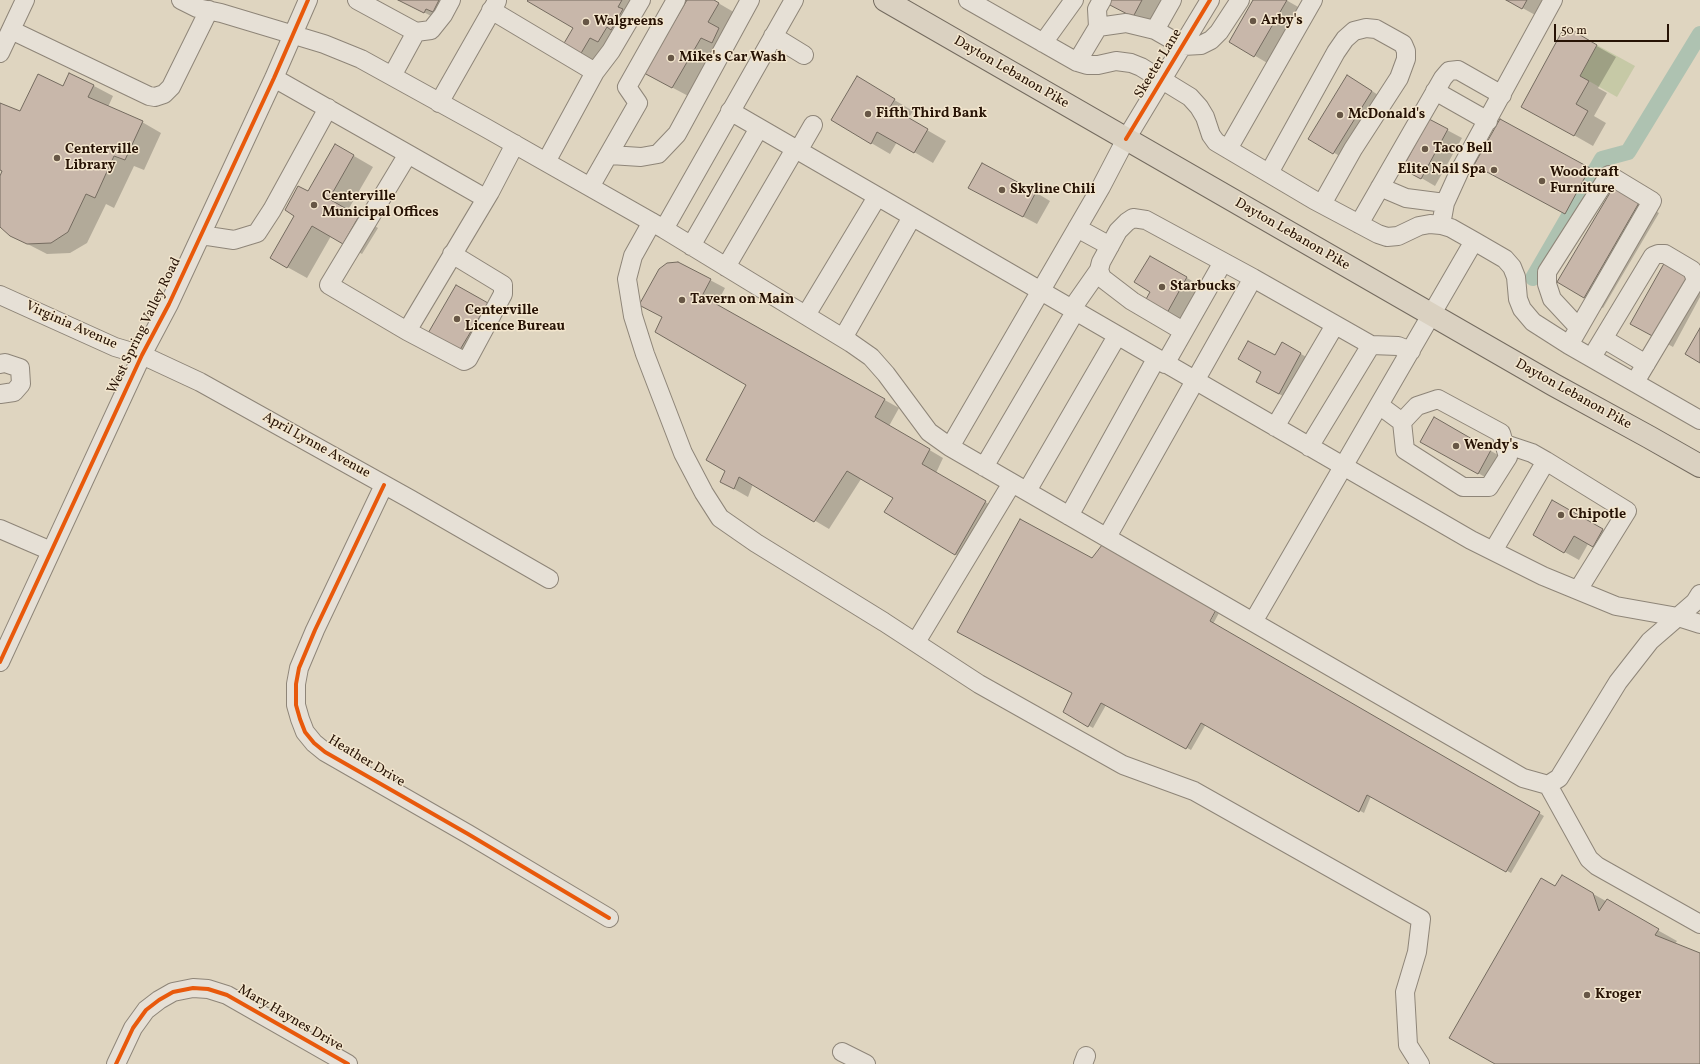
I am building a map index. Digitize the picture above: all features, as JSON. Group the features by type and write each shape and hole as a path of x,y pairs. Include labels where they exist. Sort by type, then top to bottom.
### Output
{"main road":[{"name":"Dayton Lebanon Pike","path":"885,0 1554,386 1650,437 1700,466"}],"street":[{"path":"0,53 25,0"},
{"path":"181,0 197,8 209,10 324,44 361,59 515,144 658,226 806,315 871,357 886,374 929,432 950,447 1523,778 1548,785 1589,859 1604,870 1700,924"},
{"name":"West Spring Valley Road","path":"0,662 142,355 169,304 274,78 308,0"},
{"path":"357,0 416,32 431,30 443,15 451,0"},
{"path":"546,162 595,72 611,51 641,0"},
{"path":"590,187 610,155 638,104 627,87 676,0"},
{"path":"610,155 641,157 658,154 678,134 750,0"},
{"path":"794,0 730,111 658,226 633,256 627,279 633,316 645,354 678,439 704,493 720,518 756,543 916,642 979,684 1123,765 1194,791 1421,920 1417,952 1405,992 1408,1045 1420,1064"},
{"path":"968,0 1077,62 1087,65 1098,65 1116,61 1131,63 1162,80 1190,97 1199,106 1206,117 1211,136 1216,142 1322,204 1378,234 1388,237 1398,236 1419,226 1430,224 1451,228 1474,241 1505,259 1512,267 1516,277 1518,299 1522,309 1528,317 1569,345 1700,420"},
{"path":"1043,43 1074,0"},
{"path":"1077,62 1098,27 1097,9 1102,0"},
{"path":"1155,30 1172,0"},
{"name":"Skeeter Lane","path":"950,447 1077,228 1126,139 1210,0"},
{"path":"1098,27 1126,23 1155,30 1183,46 1201,45 1211,40 1219,32 1240,0"},
{"path":"1441,225 1445,203 1460,170 1553,0"},
{"path":"1228,149 1309,1"},
{"path":"439,103 494,5 595,72"},
{"path":"11,30 155,98 164,94 171,87 209,10"},
{"path":"1269,173 1336,52 1345,39 1354,31 1366,28 1376,29 1403,44 1406,50 1406,59 1399,78 1353,149 1322,204"},
{"path":"392,76 416,32"},
{"path":"773,36 804,55"},
{"path":"1359,224 1435,90 1449,71 1458,70 1502,95"},
{"path":"274,78 486,198"},
{"path":"1435,90 1488,120"},
{"path":"201,235 234,240 257,233 276,204 328,108"},
{"path":"730,111 1275,428 1493,551 1543,576 1616,606 1678,616 1700,624"},
{"path":"726,267 813,125"},
{"path":"691,246 759,128"},
{"path":"407,331 486,198 515,144"},
{"path":"408,154 329,285 407,331 464,361 468,359 503,294 503,285 452,254"},
{"path":"1569,345 1652,201 1609,175 1547,272 1548,284 1552,299 1578,327"},
{"path":"1380,187 1406,198 1445,203"},
{"path":"806,315 877,197"},
{"path":"843,338 912,217"},
{"path":"984,467 1073,311 1099,270 1114,238 1133,218 1139,218 1253,278 1371,345 1398,346 1411,351"},
{"path":"1077,228 1114,238"},
{"path":"1253,622 1474,241"},
{"path":"1592,358 1653,256 1665,254 1692,270 1696,280 1635,382"},
{"path":"1069,516 1161,361 1183,331 1223,262"},
{"path":"1099,270 1105,281 1162,320 1183,331"},
{"path":"1107,538 1253,278"},
{"name":"Virginia Avenue","path":"0,295 115,347 142,355"},
{"path":"1275,428 1335,325"},
{"path":"916,642 1020,487 1117,336"},
{"path":"1604,338 1646,364"},
{"path":"1309,447 1371,345"},
{"name":"April Lynne Avenue","path":"142,355 200,382 549,579"},
{"path":"0,364 5,363 20,368 21,384 14,392 0,394"},
{"path":"1438,399 1501,433 1508,457 1489,487 1463,487 1405,450 1402,422 1416,406 1438,399"},
{"path":"1379,405 1402,422"},
{"path":"1505,444 1532,453 1627,511 1578,590"},
{"path":"1493,551 1546,461"},
{"name":"Heather Drive","path":"384,485 315,630 299,668 296,684 296,706 305,732 314,743 325,752 468,834 609,918"},
{"path":"0,529 51,551"},
{"path":"1548,785 1559,778 1618,682 1650,641 1695,602 1700,594"},
{"name":"Mary Haynes Drive","path":"116,1064 134,1028 146,1010 173,992 193,988 208,989 227,995 348,1064"},
{"path":"842,1052 866,1064"}],"green space":[{"path":"1597,45 1635,66 1617,97 1580,76"}],"building":[{"path":"398,0 439,0 433,12 426,9 424,13"},
{"name":"Walgreens","path":"622,0 618,7 623,9 611,30 607,27 598,42 590,38 580,55 563,45 573,28 527,1"},
{"name":"Mike's Car Wash","path":"687,0 714,0 719,3 708,22 719,28 712,43 701,38 672,88 644,73"},
{"path":"1108,0 1142,0 1133,17 1106,3"},
{"path":"1253,0 1287,0 1254,57 1229,42"},
{"path":"1506,0 1527,0 1522,9"},
{"path":"1565,26 1597,45 1580,76 1589,81 1576,104 1588,111 1574,136 1521,107"},
{"name":"Centerville Library","path":"69,73 94,85 88,97 143,121 125,160 114,156 95,198 86,194 68,232 51,243 27,244 10,236 0,227 0,176 2,171 0,170 0,103 20,111 38,74 63,86"},
{"name":"McDonald's","path":"1347,75 1372,91 1333,154 1308,139"},
{"name":"Fifth Third Bank","path":"857,76 895,99 890,107 928,129 914,153 877,132 871,144 831,120"},
{"name":"Taco Bell","path":"1429,119 1448,129 1421,179 1402,169"},
{"path":"1500,119 1590,168 1565,214 1474,165"},
{"name":"Centerville Municipal Offices","path":"335,144 354,155 329,199 359,216 343,244 312,226 287,268 270,258 294,216 285,210 298,186 308,191"},
{"name":"Skyline Chili","path":"982,163 1036,192 1023,217 968,188"},
{"path":"1614,186 1640,201 1584,298 1557,282"},
{"name":"Starbucks","path":"1150,256 1187,277 1167,313 1145,301 1150,292 1134,282"},
{"path":"1666,260 1694,275 1658,339 1630,324"},
{"path":"678,262 711,279 702,296 885,399 875,417 930,449 922,464 986,501 955,555 884,512 893,498 847,471 814,522 739,477 734,489 720,482 725,471 706,460 746,385 655,332 662,317 639,305 659,269 667,263"},
{"name":"Centerville Licence Bureau","path":"456,285 488,303 458,353 427,335"},
{"path":"1700,328 1700,363 1685,354"},
{"path":"1248,341 1275,355 1282,342 1301,353 1279,394 1256,382 1261,372 1238,359"},
{"name":"Wendy's","path":"1434,417 1491,450 1478,474 1420,442"},
{"name":"Chipotle","path":"1552,500 1603,529 1593,547 1574,536 1564,553 1533,535"},
{"path":"1020,519 1092,558 1102,545 1216,610 1210,621 1540,812 1506,872 1367,795 1359,812 1201,723 1186,749 1101,703 1088,727 1063,712 1072,693 957,632"},
{"name":"Kroger","path":"1562,875 1593,893 1599,911 1607,899 1659,929 1655,935 1700,953 1700,1064 1495,1064 1449,1038 1541,878 1555,886"}],"waterway":[{"path":"1533,278 1602,159 1628,152 1700,34"}],"cycle path":[{"path":"0,662 142,355 169,304 274,78 308,0"},
{"path":"1126,139 1210,0"},
{"path":"384,485 315,630 299,668 296,684 296,705 305,732 314,743 325,752 468,834 609,918"},
{"path":"116,1064 133,1028 146,1010 173,992 193,988 208,989 227,995 348,1064"}],"place":[{"name":"Arby's","path":"1253,21"},
{"name":"Walgreens","path":"586,22"},
{"name":"Mike's Car Wash","path":"671,58"},
{"name":"Fifth Third Bank","path":"868,114"},
{"name":"McDonald's","path":"1340,115"},
{"name":"Taco Bell","path":"1425,149"},
{"name":"Centerville Library","path":"57,158"},
{"name":"Elite Nail Spa","path":"1494,170"},
{"name":"Woodcraft Furniture","path":"1542,181"},
{"name":"Skyline Chili","path":"1002,190"},
{"name":"Centerville Municipal Offices","path":"314,205"},
{"name":"Starbucks","path":"1162,287"},
{"name":"Tavern on Main","path":"682,300"},
{"name":"Centerville Licence Bureau","path":"457,319"},
{"name":"Wendy's","path":"1456,446"},
{"name":"Chipotle","path":"1561,515"},
{"name":"Kroger","path":"1587,995"}]}
